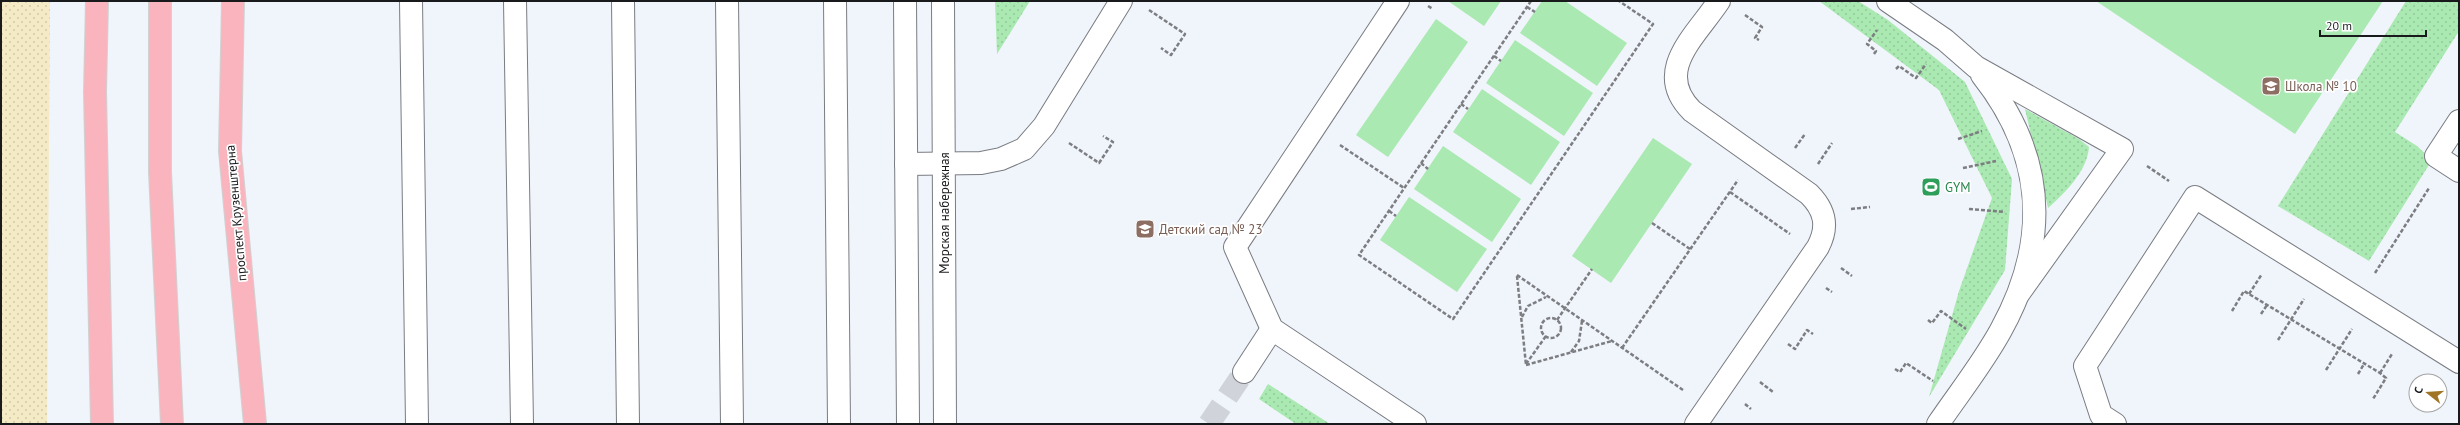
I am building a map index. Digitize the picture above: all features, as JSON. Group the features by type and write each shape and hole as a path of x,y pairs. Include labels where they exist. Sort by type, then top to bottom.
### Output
{"main road":[{"path":"97,1 95,99 102,424"},
{"path":"160,1 160,172 172,424"},
{"name":"проспект Крузенштерна","path":"233,1 230,151 255,424"}],"street":[{"path":"411,1 417,424"},
{"path":"515,1 522,424"},
{"path":"623,1 628,424"},
{"path":"727,1 732,424"},
{"path":"835,1 839,424"},
{"path":"905,1 908,424"},
{"name":"Морская набережная","path":"943,1 945,424"},
{"path":"906,164 981,163 1001,159 1024,149 1044,126 1121,1"},
{"path":"1398,1 1235,247 1272,329 1415,424"},
{"path":"1702,416 1815,251 1823,237 1825,228 1822,209 1808,194 1692,111 1684,102 1677,90 1675,78 1677,64 1682,53 1719,1"},
{"path":"1888,1 1945,40 1976,67 2002,100 2020,136 2032,175 2035,214 2031,255 2019,293"},
{"path":"1938,424 1991,346 2019,293 2122,149 1976,67"},
{"path":"2452,167 2436,156 2459,121"},
{"path":"2115,424 2102,415 2086,366 2195,198 2459,362"},
{"path":"1244,372 1272,329"}],"path":[{"path":"1531,1 1359,255 1453,319 1653,24 1619,1"},
{"path":"1527,7 1535,12"},
{"path":"1148,9 1184,34 1171,55 1161,48"},
{"path":"1740,11 1762,27 1755,38 1759,40"},
{"path":"1896,69 1898,66 1916,78 1945,40"},
{"path":"1494,56 1501,61"},
{"path":"1461,104 1468,109"},
{"path":"1044,126 1099,163 1113,142 1103,136"},
{"path":"1315,127 1404,188"},
{"path":"2122,149 2195,198"},
{"path":"1622,348 1755,156"},
{"path":"1421,163 1428,169"},
{"path":"2358,299 2452,167"},
{"path":"1730,192 1815,251"},
{"path":"1389,211 1396,216"},
{"path":"1652,223 1690,249"},
{"path":"1557,320 1592,269"},
{"path":"1526,365 1517,275 1622,348 1702,416"},
{"path":"2232,311 2244,291 2340,349 2386,378 2373,399"},
{"path":"1522,320 1528,306 1547,297"},
{"path":"2261,314 2267,305"},
{"path":"1928,320 1932,323 1940,311 1991,346"},
{"path":"1548,319 1557,320 1561,328 1559,334 1554,338 1546,336 1542,332 1543,323 1548,319"},
{"path":"1569,353 1579,342 1582,320"},
{"path":"2278,340 2291,320"},
{"path":"1526,365 1546,336"},
{"path":"1526,365 1612,341"},
{"path":"2326,370 2340,349"},
{"path":"1895,369 1900,372 1906,363 1956,397"},
{"path":"2358,374 2364,364"}],"green space":[{"path":"995,1 1030,1 997,54"},
{"path":"1448,1 1501,1 1484,26"},
{"path":"1542,1 1565,1 1627,43 1597,86 1520,33"},
{"path":"1819,1 1858,1 1888,20 1965,82 2012,179 2005,270 1929,397 1959,291 1992,198 1939,90"},
{"name":"Школа № 10","path":"2096,1 2383,1 2295,134"},
{"path":"2406,1 2459,1 2459,31 2395,132 2417,146 2432,160 2369,261 2278,206"},
{"path":"1436,19 1468,42 1388,157 1356,135"},
{"path":"1515,40 1593,93 1564,136 1486,83"},
{"path":"1482,89 1560,142 1531,185 1453,132"},
{"path":"2025,109 2079,139 2089,147 2080,173 2062,195 2048,208"},
{"path":"1653,138 1692,164 1611,283 1572,256"},
{"path":"1443,146 1521,199 1492,242 1414,189"},
{"path":"1409,197 1487,249 1457,292 1380,240"},
{"path":"1268,384 1330,424 1296,424 1259,399"}],"sand":[{"path":"1,1 50,1 47,424 1,424"}],"tunnel":[{"path":"1209,424 1244,372"}],"place":[{"name":"Школа № 10","path":"2271,86"},
{"name":"GYM","path":"1931,187"},
{"name":"Детский сад № 23","path":"1145,229"}]}
